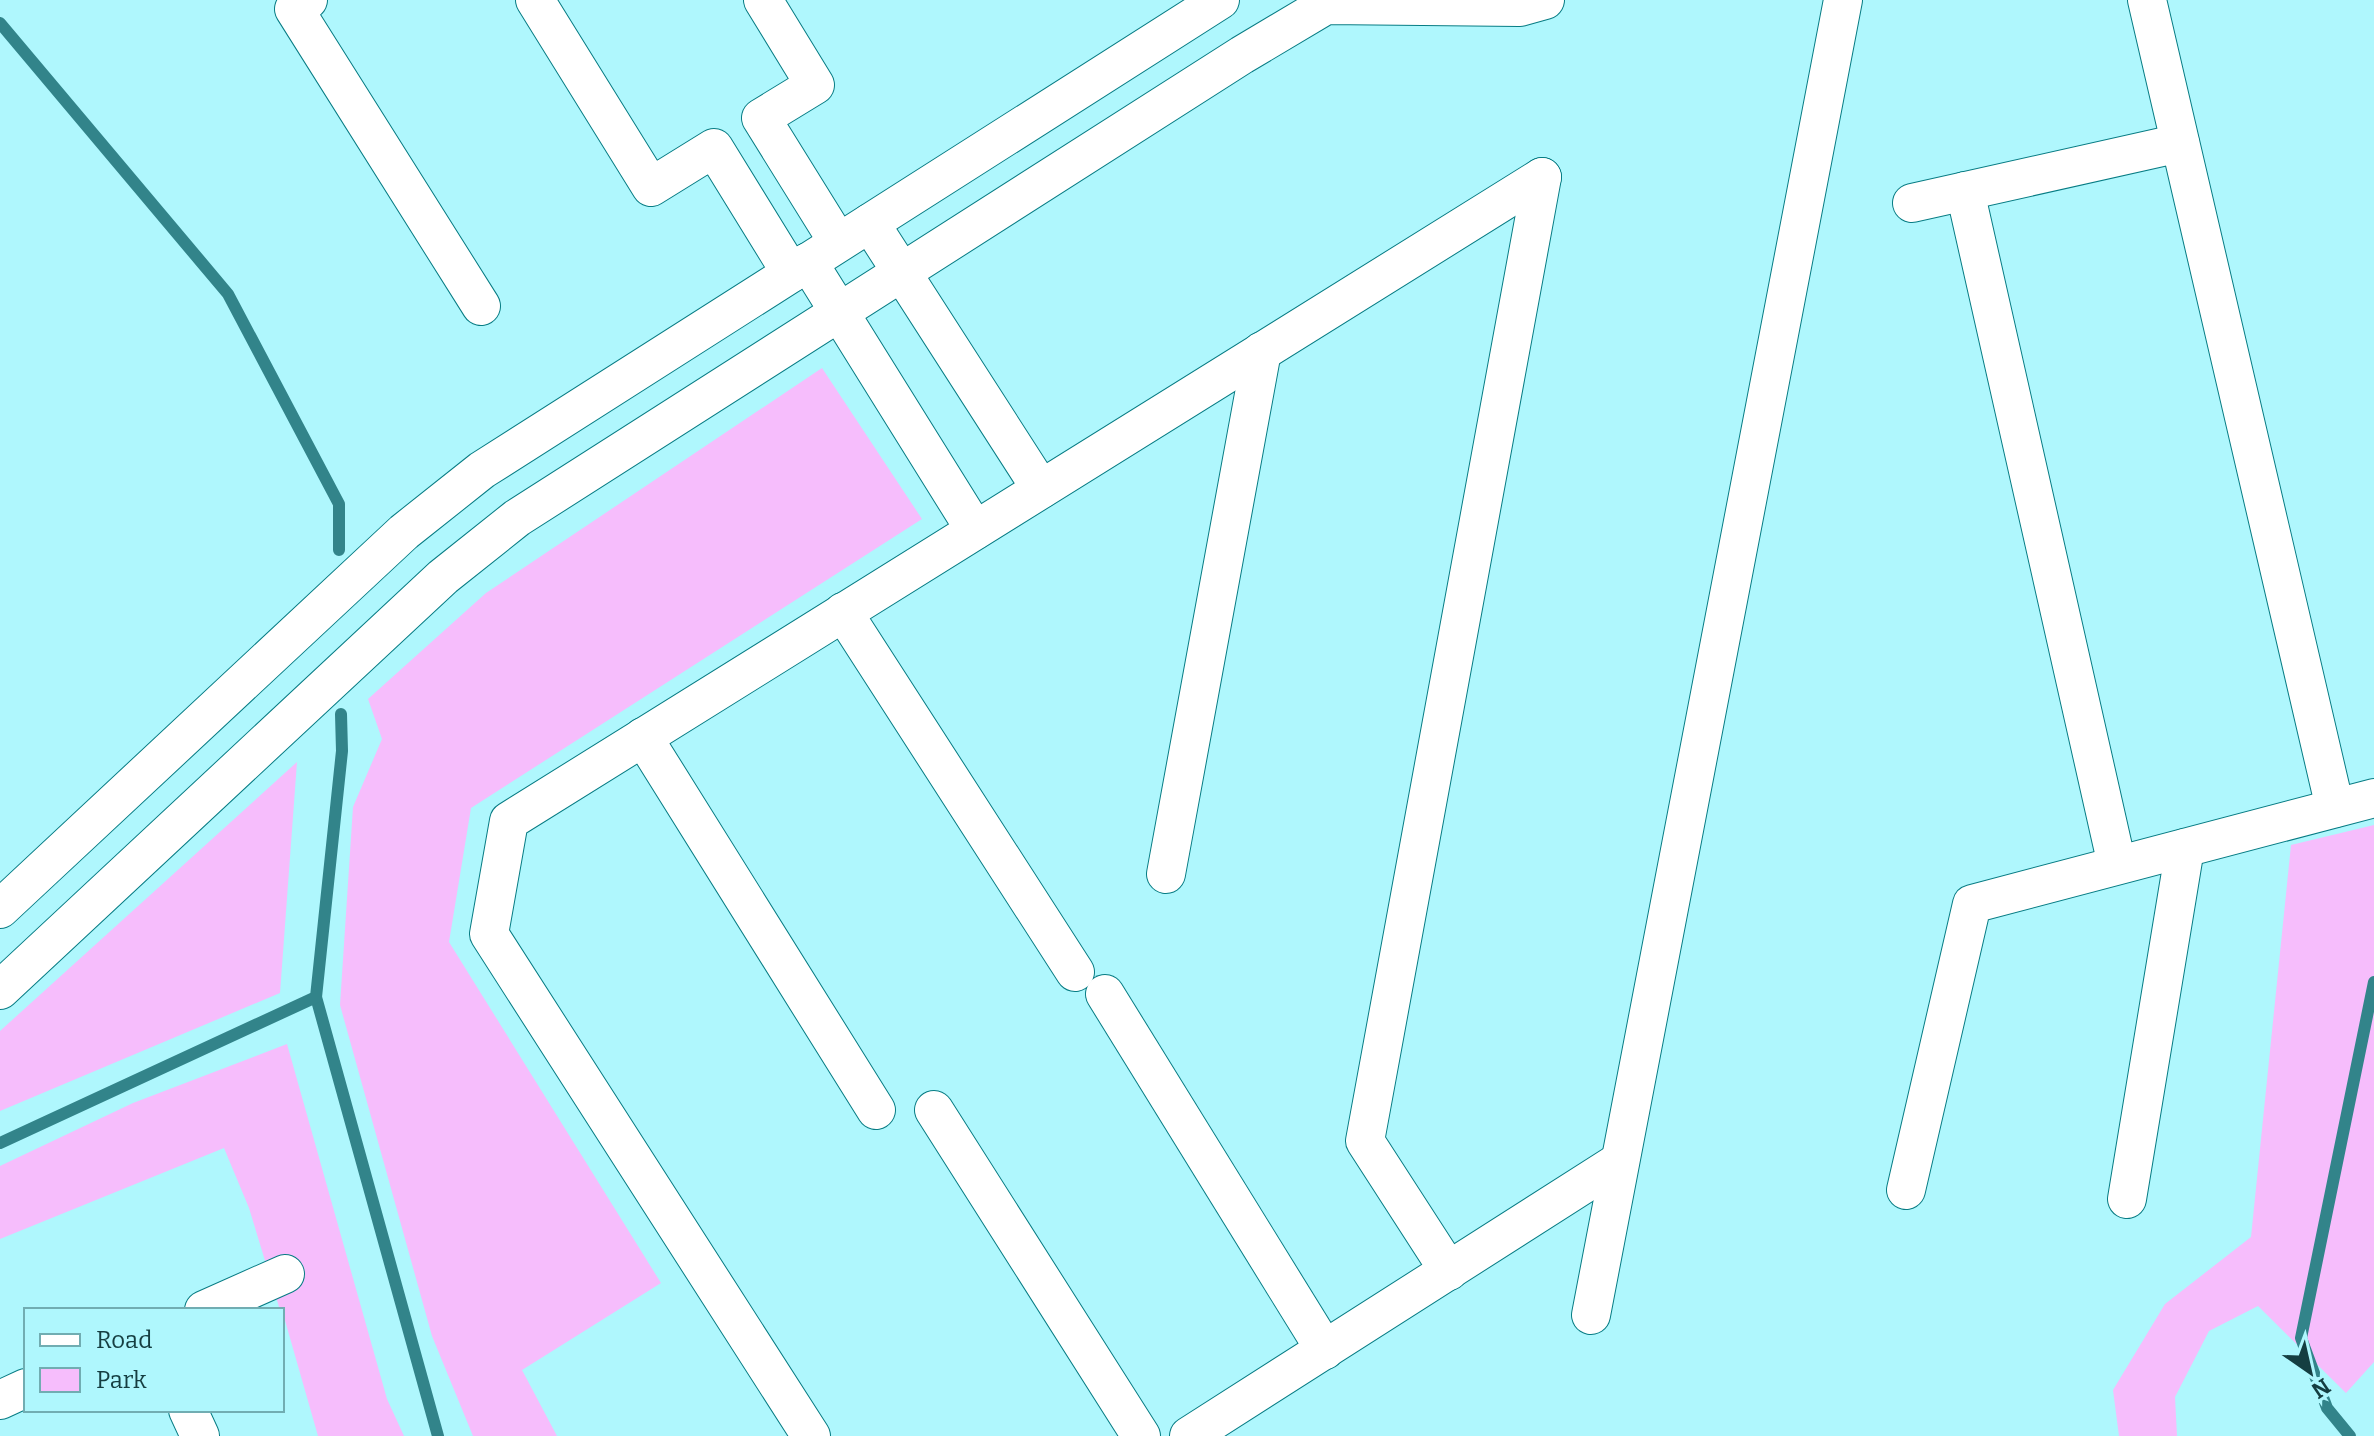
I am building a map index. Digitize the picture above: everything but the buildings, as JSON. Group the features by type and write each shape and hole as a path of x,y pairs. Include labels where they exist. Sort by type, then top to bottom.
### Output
{"street":[{"path":"308,0 294,9 481,306"},
{"path":"535,0 651,187 815,85 763,0"},
{"path":"0,909 404,532 482,470 1220,0"},
{"path":"0,990 443,577 517,518 1242,55 1326,5 1520,7 1545,0"},
{"path":"1591,1315 1843,0"},
{"path":"2147,0 2335,808"},
{"path":"761,118 827,250 839,312 975,530"},
{"path":"1912,203 2180,143"},
{"path":"714,148 827,250 901,272 1041,489"},
{"path":"811,1436 489,934 509,821 1542,177 1365,1141 1449,1271"},
{"path":"1965,191 2117,865"},
{"path":"1166,874 1262,351"},
{"path":"843,612 1090,983 1325,1350"},
{"path":"643,737 876,1110"},
{"path":"1906,1190 1972,904 2374,798"},
{"path":"2127,1199 2185,848"},
{"path":"934,1110 1141,1436"},
{"path":"1189,1436 1620,1161"},
{"path":"208,1308 285,1274"},
{"path":"0,1400 24,1389"},
{"path":"189,1412 200,1436"}],"green space":[{"path":"822,368 922,519 471,808 449,942 661,1283 522,1370 557,1436 473,1436 432,1336 340,1005 353,807 382,739 368,699 486,593"},
{"path":"297,762 280,993 0,1111 0,1031"},
{"path":"2374,825 2374,1362 2346,1393 2258,1306 2209,1331 2175,1397 2177,1436 2119,1436 2113,1390 2165,1304 2251,1237 2291,845"},
{"path":"287,1044 387,1399 404,1436 318,1436 284,1308 279,1308 249,1208 224,1148 0,1239 0,1166 133,1103"}],"waterway":[{"path":"0,23 228,294 339,504 339,550"},
{"path":"0,1143 316,997 342,751 341,714"},
{"path":"2350,1436 2327,1408 2301,1338 2374,982"},
{"path":"316,997 438,1436"}]}
